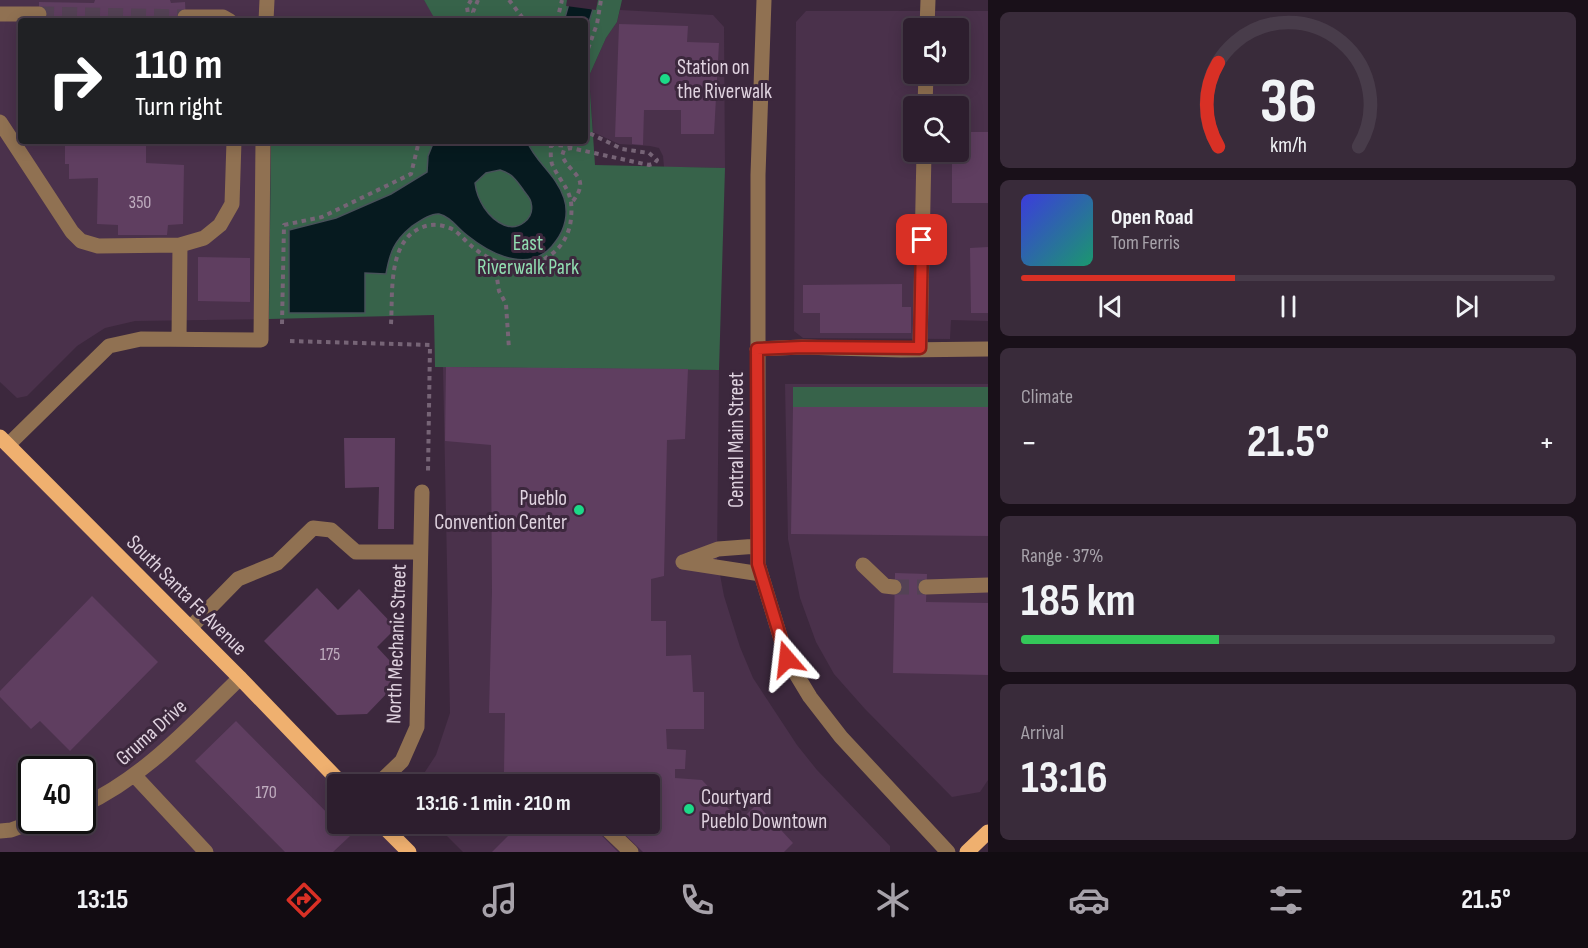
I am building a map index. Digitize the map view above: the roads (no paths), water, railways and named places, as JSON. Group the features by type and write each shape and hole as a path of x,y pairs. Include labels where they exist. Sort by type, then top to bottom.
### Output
{"main road":[{"name":"South Santa Fe Avenue","path":"4,441 332,774"},
{"path":"967,852 988,831"},
{"path":"391,834 409,852"}],"street":[{"path":"266,18 267,0"},
{"name":"Central Main Street","path":"764,0 758,175 758,564 787,659 810,697 842,737 948,852"},
{"path":"927,18 928,0"},
{"path":"0,14 39,14"},
{"path":"185,17 225,18"},
{"path":"0,122 72,232 81,241 98,246 180,245 204,238 220,225 232,204 234,144"},
{"path":"4,441 109,346 141,339 261,340 263,144"},
{"path":"920,348 924,162"},
{"path":"179,339 180,245"},
{"path":"757,349 802,347 988,348"},
{"name":"North Mechanic Street","path":"388,774 402,761 417,727 422,492"},
{"path":"190,628 238,579 277,563 312,528 332,530 356,552 420,552"},
{"path":"758,546 718,549 683,562 761,574"},
{"path":"863,565 885,586 894,587"},
{"path":"926,587 988,585"},
{"name":"Gruma Drive","path":"96,798 135,776 170,746 240,678"},
{"path":"135,776 206,852"},
{"path":"0,831 18,828"},
{"path":"612,834 631,852"}],"water":[{"path":"570,0 593,9 588,25 588,18 565,18"},
{"path":"433,144 529,144 556,182 564,198 566,215 564,226 556,241 547,251 525,260 513,259 489,250 443,215 432,215 424,218 400,237 391,253 386,274 365,273 365,313 289,313 289,230 336,218 391,194 427,172 428,156","holes":["500,170 511,176 529,197 532,209 528,219 515,226 504,225 493,218 484,208 475,183 486,173"]}],"tunnel":[{"path":"39,14 185,17"},
{"path":"894,587 926,587"}],"place":[{"name":"Station on the Riverwalk","path":"665,79"},
{"name":"Pueblo Convention Center","path":"579,510"},
{"name":"Courtyard Pueblo Downtown","path":"689,809"}],"park label":[{"name":"East Riverwalk Park","path":"528,255"}]}
